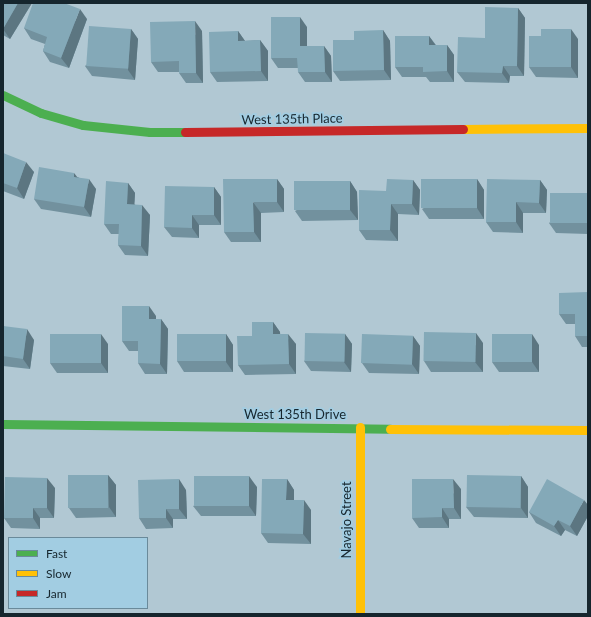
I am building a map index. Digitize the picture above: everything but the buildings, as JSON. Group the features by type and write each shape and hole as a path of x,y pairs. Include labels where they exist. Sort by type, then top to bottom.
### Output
{"street":[{"name":"West 135th Place","path":"3,95 41,113 83,125 150,132 588,128"},
{"name":"West 135th Drive","path":"3,424 91,427 360,427 588,430"},
{"name":"Navajo Street","path":"360,427 360,614"}],"traffic: fast":[{"path":"3,95 41,113 83,125 150,132 185,132"},
{"path":"3,424 390,429"}],"traffic: slow":[{"path":"463,129 588,128"},
{"path":"360,427 360,614"},
{"path":"390,429 588,430"}],"traffic: jam":[{"path":"185,132 463,129"}]}
